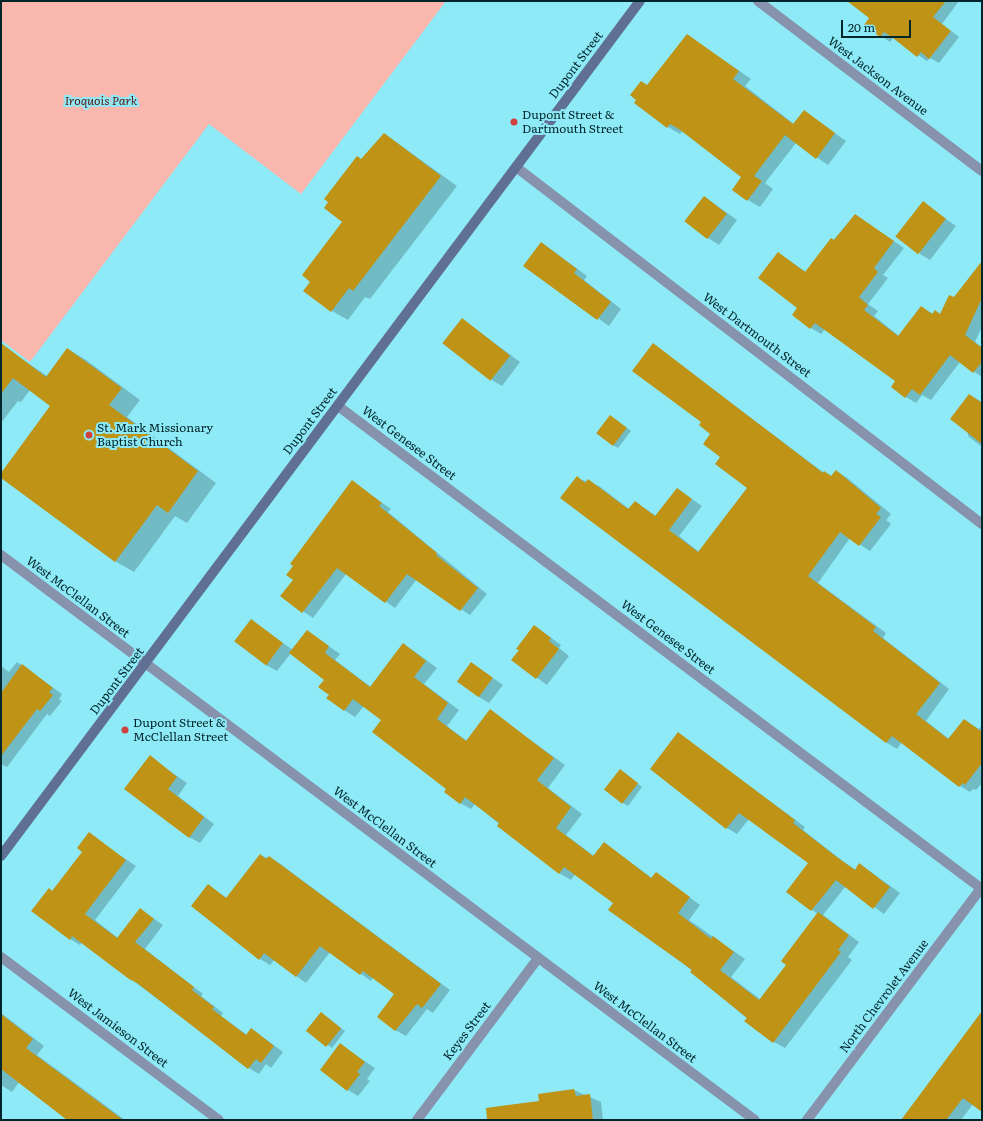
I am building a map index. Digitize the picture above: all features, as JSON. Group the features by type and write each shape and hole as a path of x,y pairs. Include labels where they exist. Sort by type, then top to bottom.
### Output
{"street":[{"name":"Dupont Street","path":"1,856 640,1"},
{"name":"West Jackson Avenue","path":"758,1 982,171"},
{"name":"West Dartmouth Street","path":"516,167 982,524"},
{"name":"West Genesee Street","path":"338,406 982,888"},
{"name":"West McClellan Street","path":"1,555 755,1120"},
{"name":"North Chevrolet Avenue","path":"807,1120 982,888"},
{"name":"West Jamieson Street","path":"1,957 219,1120"},
{"name":"Keyes Street","path":"417,1120 538,958"}],"green space":[{"name":"Iroquois Park","path":"1,1 446,1 301,194 209,124 30,362 1,340"}],"building":[{"path":"847,1 946,1 933,17 951,31 929,59 921,52 917,57 884,32 880,37 864,25 869,18"},
{"path":"687,34 739,71 733,79 793,124 804,110 835,133 816,159 785,135 754,176 762,181 747,201 732,190 741,177 679,129 670,124 667,128 634,103 636,100 630,95 641,81 647,85"},
{"path":"384,133 441,176 353,291 349,288 331,312 303,291 310,282 302,275 342,222 324,208 328,202 324,199 357,156 361,159"},
{"path":"704,196 727,214 707,239 684,221"},
{"path":"923,201 946,219 918,254 895,236"},
{"path":"855,214 894,241 874,268 878,272 859,297 868,305 864,310 898,336 921,306 932,314 935,310 940,314 949,295 954,297 982,261 982,298 965,335 982,348 982,362 973,373 950,355 920,395 912,389 905,398 891,387 895,381 815,323 810,329 792,315 797,308 758,278 778,252 805,272 831,238 834,240"},
{"path":"541,242 577,269 574,273 611,302 597,320 523,266"},
{"path":"462,318 510,356 490,381 442,343"},
{"name":"St. Mark Missionary Baptist Church","path":"1,343 46,377 67,348 122,388 109,405 198,471 168,513 157,505 115,562 1,478 1,473 50,406 13,378 1,394"},
{"path":"653,343 823,473 824,471 831,476 836,470 881,508 876,514 881,517 859,546 840,532 808,576 876,627 873,631 940,683 916,714 948,739 964,719 982,732 982,763 965,785 963,783 959,787 892,736 886,743 560,498 577,476 585,483 588,479 628,509 635,501 655,516 677,488 692,499 669,530 698,552 747,488 715,464 720,457 703,444 710,434 699,425 701,422 632,371"},
{"path":"969,394 982,403 982,444 950,419"},
{"path":"610,415 627,428 613,446 596,433"},
{"path":"352,480 382,503 379,506 437,553 436,555 478,588 460,611 407,574 385,603 337,568 302,613 280,596 293,580 286,575 293,566 290,564"},
{"path":"251,619 283,643 266,665 234,641"},
{"path":"534,625 551,638 549,641 559,649 536,679 511,660 519,650 516,649"},
{"path":"307,630 329,646 325,653 370,687 403,643 426,661 414,677 448,703 437,719 466,741 490,709 554,758 537,780 571,807 556,828 593,856 604,842 651,878 656,872 690,897 678,913 711,939 713,936 734,952 720,970 759,1000 786,965 781,961 818,912 849,935 838,950 841,952 773,1043 744,1021 747,1018 690,972 692,970 608,910 613,903 564,867 559,874 497,826 499,823 465,797 460,804 444,792 446,789 372,732 381,720 353,699 344,711 326,698 329,695 318,687 324,680 289,653"},
{"path":"471,662 493,678 479,697 457,681"},
{"path":"22,664 53,688 49,692 53,695 40,711 37,709 1,756 1,693"},
{"path":"678,732 795,820 793,823 834,855 855,870 859,863 890,887 873,909 836,880 811,911 786,892 808,863 739,813 726,829 650,769"},
{"path":"150,755 177,777 168,789 204,817 189,838 124,789"},
{"path":"620,769 638,783 622,804 604,789"},
{"path":"89,832 126,860 85,914 117,938 140,908 154,919 135,942 194,987 192,990 214,1007 212,1009 246,1035 251,1028 274,1046 261,1063 256,1059 248,1069 137,983 129,979 72,936 70,940 31,911 49,888 52,891 82,852 77,848"},
{"path":"260,854 266,859 269,856 441,984 422,1008 417,1004 395,1031 377,1017 394,994 363,971 360,975 320,946 296,977 264,953 259,960 191,906 208,884 226,898"},
{"path":"982,1011 982,1112 963,1098 946,1120 901,1120"},
{"path":"321,1012 341,1028 326,1047 306,1031"},
{"path":"1,1014 33,1039 26,1048 123,1120 67,1120 1,1069"},
{"path":"340,1043 365,1062 357,1072 360,1074 347,1091 320,1070"},
{"path":"574,1089 576,1096 590,1094 593,1120 487,1120 486,1108 539,1101 538,1094"}],"place":[{"name":"Dupont Street & Dartmouth Street","path":"514,122"},
{"name":"St. Mark Missionary Baptist Church","path":"89,435"},
{"name":"Dupont Street & McClellan Street","path":"125,730"}]}
